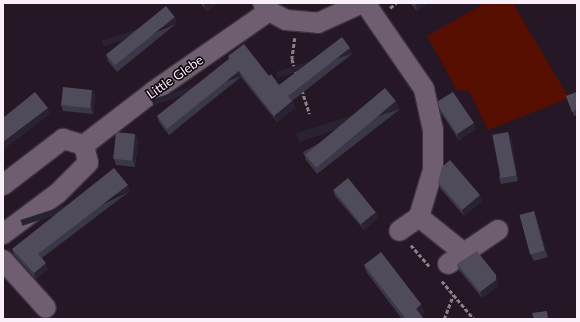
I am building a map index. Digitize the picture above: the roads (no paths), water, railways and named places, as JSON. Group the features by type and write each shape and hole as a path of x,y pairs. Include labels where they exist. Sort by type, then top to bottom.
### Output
{"street":[{"name":"Little Glebe","path":"84,145 266,7 286,20 318,23 362,3"},
{"path":"365,3 424,89 433,130 433,170 419,217 399,231"},
{"path":"3,185 63,138 84,145 88,163 58,193 3,234"},
{"path":"419,217 456,258 498,230"},
{"path":"3,260 46,308"}]}
